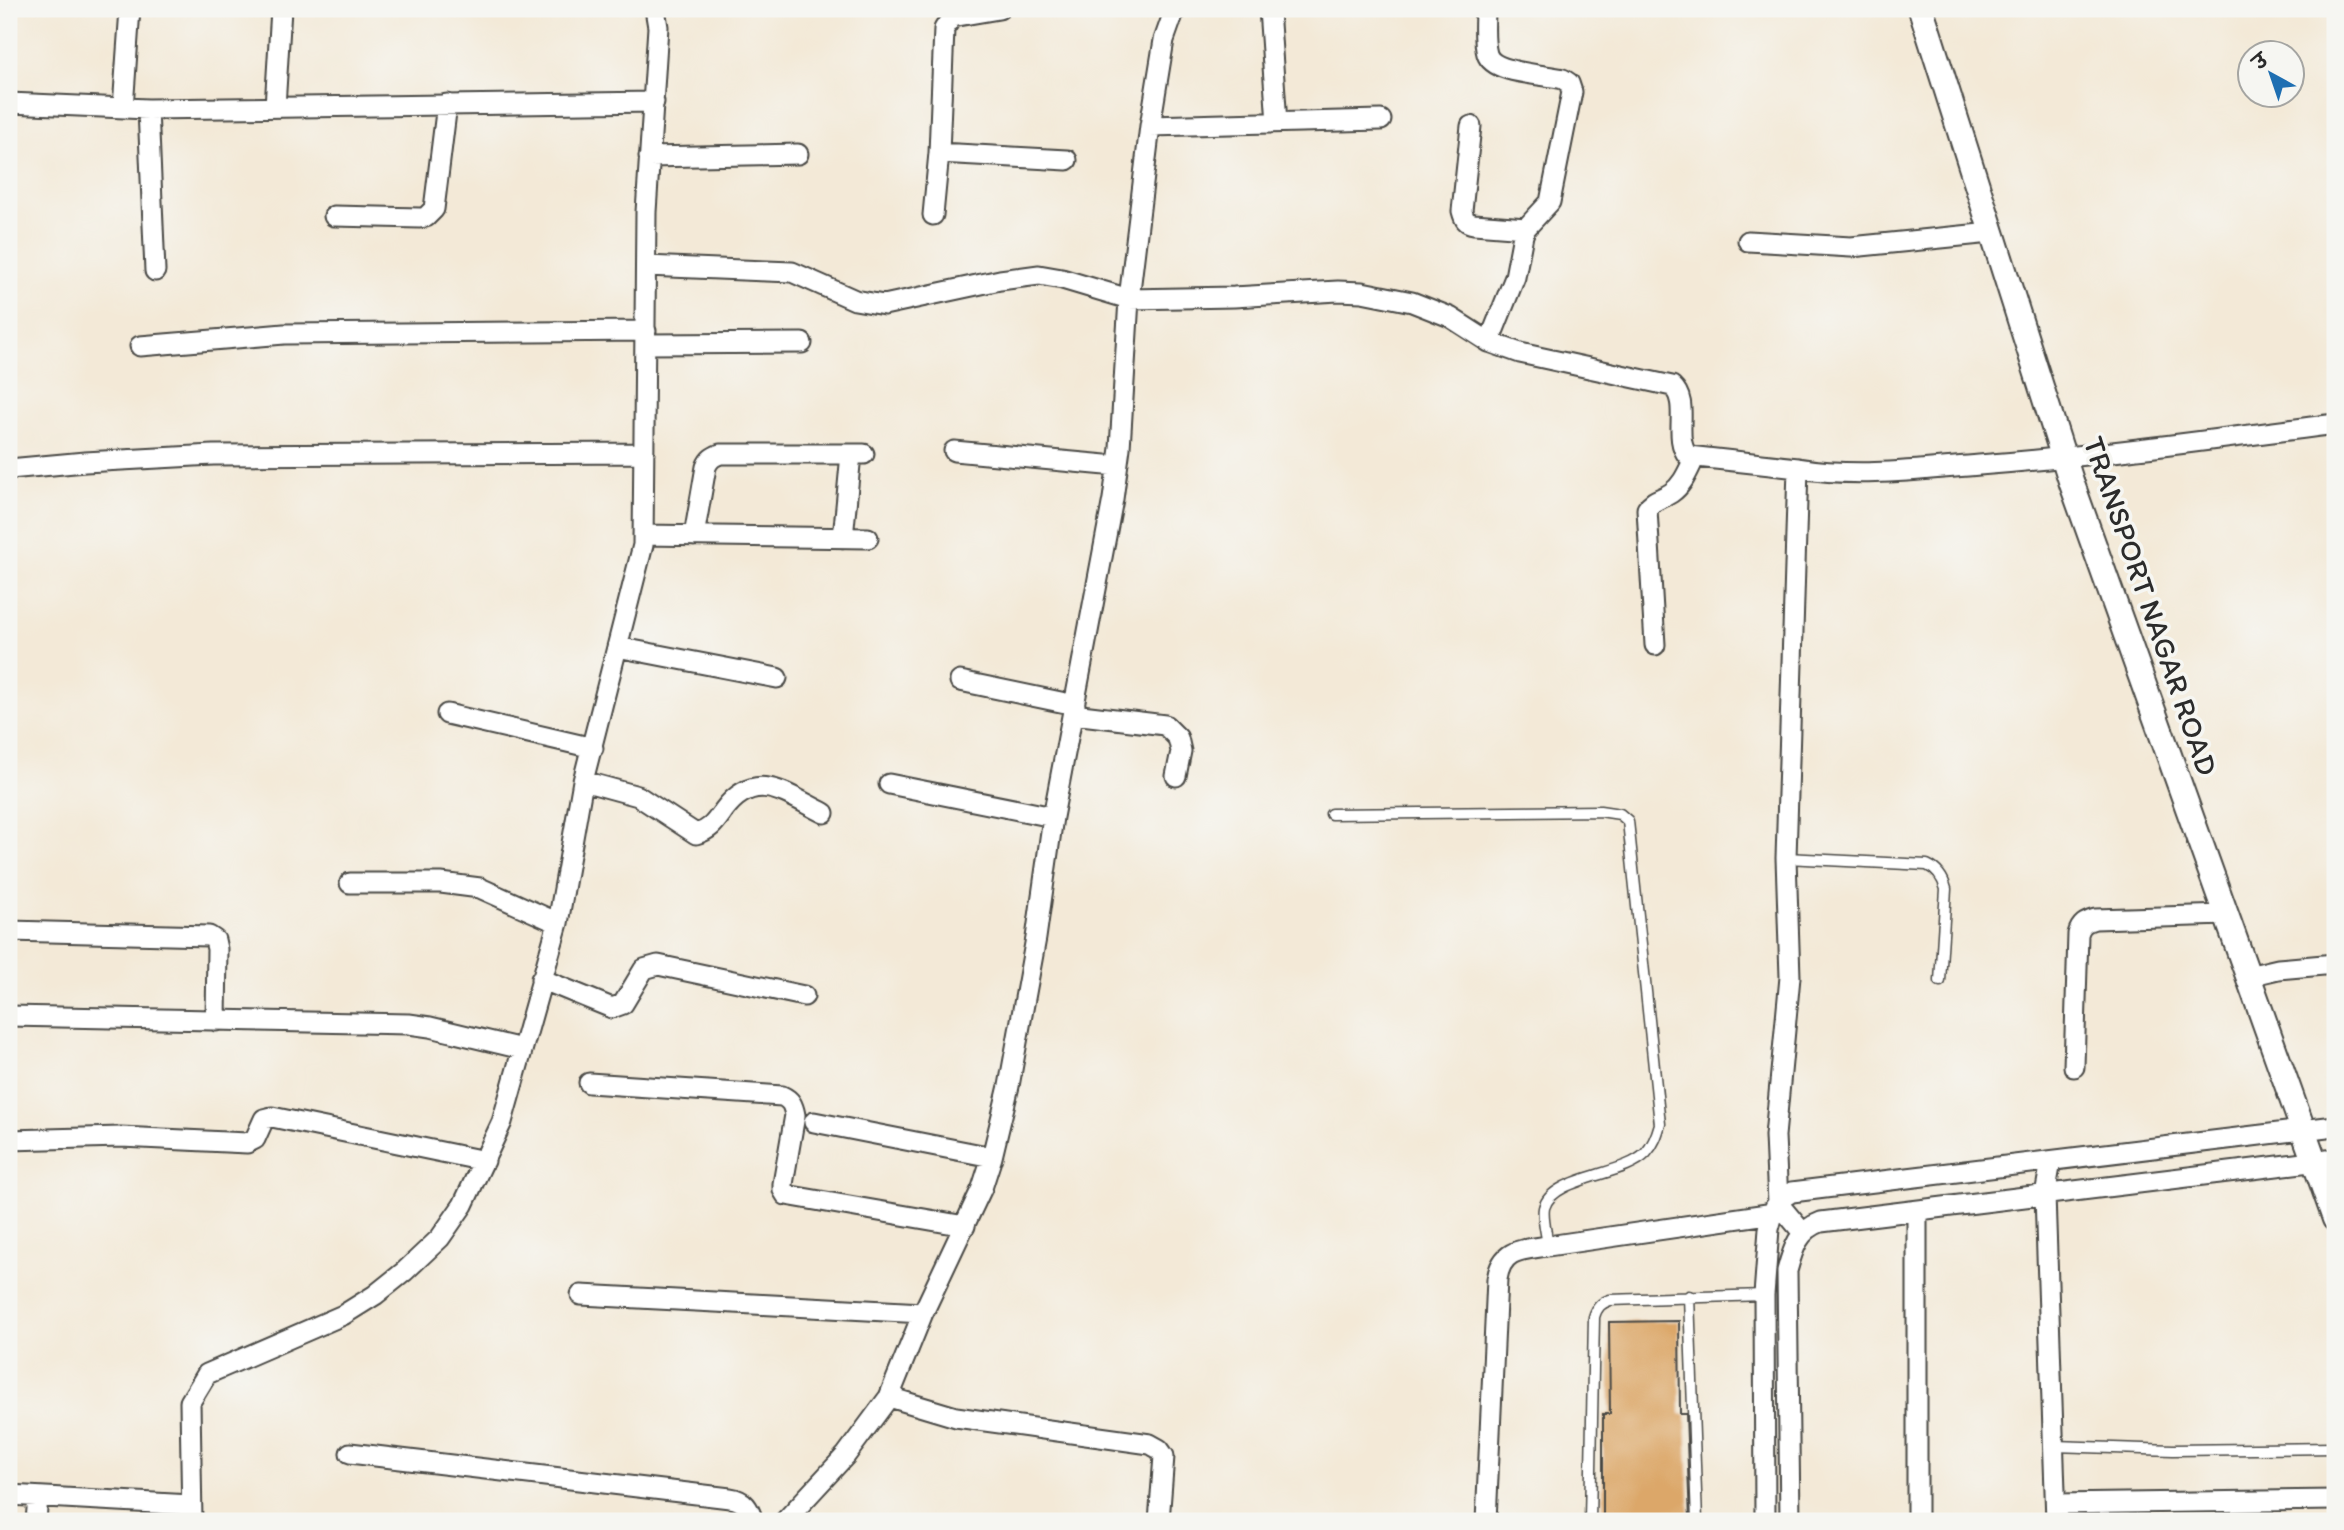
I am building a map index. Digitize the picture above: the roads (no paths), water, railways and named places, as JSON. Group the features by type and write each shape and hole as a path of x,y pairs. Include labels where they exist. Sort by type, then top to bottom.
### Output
{"street":[{"path":"123,108 130,9"},
{"path":"275,107 281,9"},
{"path":"9,1495 191,1513 190,1402 207,1374 343,1315 375,1296 405,1271 440,1238 463,1205 502,1122 558,923 583,781 643,545 646,266 649,157 658,27 656,9"},
{"path":"933,215 946,22 960,14 999,9"},
{"path":"785,1521 846,1455 889,1396 923,1313 982,1188 992,1157 1009,1086 1036,938 1053,817 1118,466 1129,299 1150,126 1164,40 1175,9"},
{"path":"1269,9 1277,123"},
{"path":"1485,9 1485,45 1490,62 1496,66 1563,79 1569,83 1572,92 1550,202 1526,228 1515,277 1489,342"},
{"name":"TRANSPORT NAGAR ROAD","path":"1921,9 2073,484 2303,1130 2325,1160 2335,1219"},
{"path":"9,103 148,109 654,102"},
{"path":"334,216 420,218 431,214 434,209 447,104"},
{"path":"148,109 155,271"},
{"path":"1150,126 1381,120"},
{"path":"1471,127 1462,211 1464,218 1468,223 1474,224 1526,228"},
{"path":"939,153 1068,160"},
{"path":"649,157 798,154"},
{"path":"1748,241 1851,247 1991,233"},
{"path":"646,266 792,272 830,290 870,304 901,303 1000,280 1039,275 1129,299 1362,292 1412,302 1450,317 1489,342 1520,353 1672,386 1680,394 1684,452 1695,458 1798,468 1830,474 1883,473 2066,458 2335,424"},
{"path":"139,346 284,334 646,338 802,343"},
{"path":"954,451 1118,466"},
{"path":"9,469 213,455 644,453"},
{"path":"694,536 706,467 713,457 720,454 857,454 843,538"},
{"path":"1655,645 1647,509 1652,502 1668,495 1683,482 1695,458"},
{"path":"1765,1521 1764,1295 1769,1229 1776,1208 1775,1136 1790,977 1786,858 1798,468"},
{"path":"643,536 868,538"},
{"path":"617,646 777,678"},
{"path":"960,681 1074,709 1165,725 1178,738 1181,751 1176,776"},
{"path":"447,714 593,748"},
{"path":"583,781 638,796 688,829 706,831 738,795 758,786 771,786 824,813"},
{"path":"889,784 1053,817"},
{"path":"350,883 441,883 480,888 558,923"},
{"path":"2074,1067 2078,934 2086,921 2227,915"},
{"path":"9,931 209,936 215,940 217,949 216,1021"},
{"path":"2248,976 2278,968 2335,964"},
{"path":"541,979 612,1008 623,1004 644,969 658,965 804,996"},
{"path":"9,1016 409,1024 522,1049"},
{"path":"589,1083 782,1096 793,1105 795,1115 783,1184 786,1195 965,1226"},
{"path":"9,1140 121,1137 247,1143 255,1139 264,1119 272,1117 485,1161"},
{"path":"814,1122 992,1157"},
{"path":"1486,1521 1499,1266 1505,1257 1515,1252 1776,1208 1792,1192 2335,1126"},
{"path":"1790,1521 1787,1271 1794,1246 1803,1233 1821,1222 2325,1160"},
{"path":"2051,1161 2045,1195 2056,1513 2335,1500"},
{"path":"1776,1208 1803,1233"},
{"path":"1917,1211 1917,1521"},
{"path":"582,1295 923,1313"},
{"path":"889,1396 956,1417 1150,1444 1164,1456 1159,1521"},
{"path":"350,1452 740,1499 745,1503 753,1521"},
{"path":"36,1521 38,1497"}],"lane":[{"path":"1331,814 1600,811 1620,814 1628,821 1660,1124 1656,1140 1645,1155 1567,1187 1547,1200 1543,1211 1548,1246"},
{"path":"1786,858 1932,867 1940,875 1946,889 1940,981"},
{"path":"1590,1521 1594,1317 1597,1309 1610,1300 1764,1295"},
{"path":"1689,1297 1697,1521"},
{"path":"2054,1446 2173,1450 2335,1448"}]}
